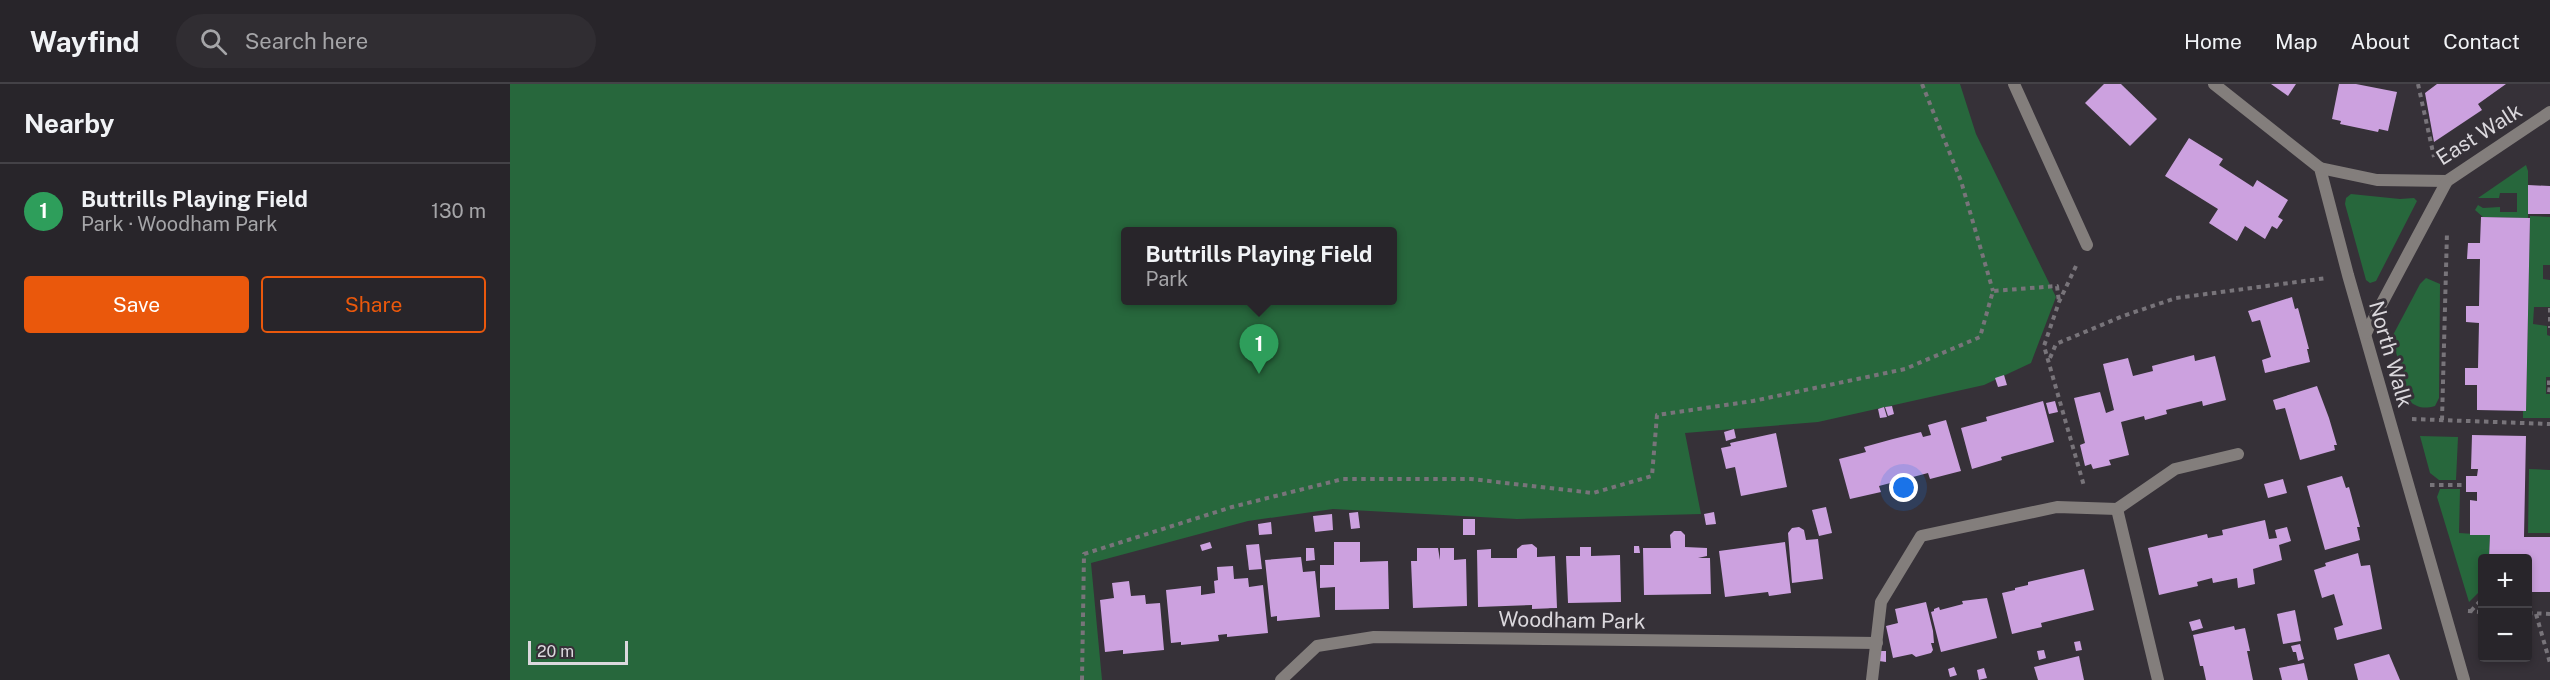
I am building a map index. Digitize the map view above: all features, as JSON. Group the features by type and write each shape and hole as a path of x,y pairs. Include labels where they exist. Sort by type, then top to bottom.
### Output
{"street":[{"path":"2014,84 2087,245"},
{"path":"2214,84 2320,168"},
{"name":"East Walk","path":"2320,168 2377,180 2443,181 2550,112"},
{"name":"North Walk","path":"2320,168 2348,275 2464,680"},
{"path":"2366,333 2432,208 2443,181"},
{"path":"1872,680 1881,602 1921,536 2057,507 2117,509 2175,469 2238,454"},
{"path":"2117,509 2158,680"},
{"name":"Woodham Park","path":"1281,680 1317,646 1374,637 1876,643"}],"path":[{"path":"1082,680 1084,554 1232,507 1343,478 1471,479 1593,493 1652,476 1657,415 1753,401 1905,369 1980,337 1993,291 1961,181 1922,84"},
{"path":"2418,84 2443,181"},
{"path":"2432,208 2448,218 2442,420"},
{"path":"2050,358 2056,344 2123,316 2176,298 2348,275"},
{"path":"2069,281 2044,346 2050,358 2090,507"},
{"path":"1993,291 2057,286 2059,302"},
{"path":"2550,308 2550,328"},
{"path":"2549,378 2549,392"},
{"path":"2390,419 2550,424"},
{"path":"2409,484 2465,485"},
{"path":"2470,611 2478,603"},
{"path":"2532,614 2550,614"},
{"path":"2536,614 2550,663"}],"green space":[{"path":"510,84 1960,84 1976,134 2056,297 2031,363 1984,385 1818,422 1685,433 1701,514 1517,519 1333,509 1248,521 1091,563 1102,680 510,680"},
{"path":"2526,165 2528,218 2483,217 2475,210 2478,205 2483,208 2500,207 2500,212 2517,212 2517,193 2500,193 2499,198 2478,198"},
{"path":"2351,194 2400,199 2414,198 2417,201 2376,281 2370,283 2366,280 2345,204 2346,198"},
{"path":"2530,216 2550,217 2550,265 2543,265 2543,279 2550,280 2550,307 2534,307 2533,324 2547,326 2547,335 2550,336 2550,377 2546,377 2546,394 2550,394 2550,418 2523,418 2523,411 2526,411"},
{"path":"2426,278 2440,284 2439,398 2435,406 2424,408 2409,401 2392,337 2420,284"},
{"path":"2420,436 2458,437 2456,480 2439,480 2430,473"},
{"path":"2529,469 2550,470 2550,533 2528,533"},
{"path":"2440,489 2460,489 2459,533 2490,535 2489,554 2478,554 2478,593 2469,602 2437,497"}],"building":[{"path":"2104,84 2121,84 2157,119 2130,146 2085,103"},
{"path":"2271,84 2296,84 2288,96"},
{"path":"2339,84 2356,84 2397,92 2388,131 2379,129 2378,132 2340,124 2341,121 2332,119"},
{"path":"2437,84 2506,84 2478,104 2482,110 2434,142 2425,93"},
{"path":"2189,138 2223,159 2219,165 2253,187 2257,180 2288,200 2278,217 2283,220 2277,229 2272,226 2265,239 2245,226 2237,241 2209,223 2218,209 2165,176"},
{"path":"2528,185 2550,186 2550,214 2528,214"},
{"path":"2481,217 2530,218 2526,411 2477,410 2477,385 2465,385 2465,368 2478,368 2479,323 2466,322 2466,306 2479,306 2480,259 2467,259 2468,243 2480,243"},
{"path":"2292,297 2295,309 2298,308 2309,349 2307,349 2310,362 2265,373 2262,360 2271,357 2260,320 2252,322 2248,311"},
{"path":"2194,355 2195,361 2215,356 2226,400 2203,406 2202,401 2166,410 2167,414 2145,420 2144,416 2121,422 2129,455 2109,460 2111,465 2093,469 2091,464 2085,466 2080,445 2085,443 2074,398 2100,392 2106,413 2114,410 2103,364 2128,358 2133,376 2153,371 2152,366"},
{"path":"2004,375 2007,385 1998,387 1995,378"},
{"path":"2317,386 2337,445 2334,445 2335,450 2300,460 2285,408 2276,410 2273,400"},
{"path":"2043,401 2054,442 2001,457 2002,460 1972,469 1961,428 1987,421 1986,417"},
{"path":"2055,401 2058,412 2049,414 2046,403"},
{"path":"1892,406 1894,414 1888,416 1885,407"},
{"path":"1884,407 1887,417 1880,418 1878,409"},
{"path":"1946,420 1961,471 1930,479 1928,473 1879,486 1881,492 1850,499 1839,459 1866,452 1864,447 1893,439 1921,432 1923,437 1931,435 1928,425"},
{"path":"1734,429 1736,438 1726,441 1724,432"},
{"path":"1776,433 1787,487 1741,496 1735,467 1726,469 1721,448 1731,446 1730,443"},
{"path":"2472,435 2526,436 2524,537 2550,537 2550,592 2532,592 2532,554 2489,554 2490,535 2470,535 2470,500 2477,501 2477,492 2466,492 2466,476 2477,476 2478,469 2471,469"},
{"path":"2342,476 2346,488 2349,487 2360,527 2357,527 2360,540 2325,550 2307,486"},
{"path":"2283,479 2287,493 2268,498 2264,484"},
{"path":"1826,507 1832,533 1819,536 1812,510"},
{"path":"1358,512 1360,528 1351,529 1349,513"},
{"path":"1714,512 1716,524 1706,525 1704,514"},
{"path":"1332,514 1333,530 1315,532 1313,516"},
{"path":"1463,519 1475,519 1475,535 1463,535"},
{"path":"2265,520 2269,539 2277,538 2275,530 2287,527 2291,541 2279,545 2282,560 2253,569 2255,584 2238,588 2237,578 2213,583 2212,578 2197,582 2198,586 2159,595 2148,548 2207,534 2208,538 2223,535 2222,530"},
{"path":"1271,522 1272,534 1259,535 1258,524"},
{"path":"1799,527 1804,530 1806,540 1818,539 1823,579 1792,583 1788,533 1792,528"},
{"path":"1674,531 1681,531 1685,535 1685,547 1707,548 1707,556 1698,558 1710,558 1711,594 1644,595 1643,548 1671,548 1670,535"},
{"path":"1210,542 1212,548 1202,551 1200,545"},
{"path":"1334,542 1360,542 1360,562 1388,561 1389,609 1335,610 1335,587 1320,588 1320,565 1334,565"},
{"path":"1785,542 1791,593 1769,596 1768,592 1725,597 1719,551"},
{"path":"1259,544 1262,569 1249,570 1246,545"},
{"path":"1532,544 1537,548 1537,557 1555,556 1557,608 1532,609 1532,605 1478,607 1477,550 1491,549 1491,558 1517,558 1517,549 1522,545"},
{"path":"1634,546 1639,546 1640,553 1634,553"},
{"path":"1580,547 1591,547 1591,556 1620,555 1621,602 1568,603 1566,556 1580,556"},
{"path":"1306,548 1314,548 1315,560 1306,561"},
{"path":"1417,548 1438,548 1440,560 1440,548 1454,548 1454,560 1466,559 1467,606 1413,608 1411,561 1417,561"},
{"path":"2358,553 2361,566 2370,565 2382,629 2337,640 2334,628 2343,625 2334,594 2322,598 2314,570 2326,566 2325,563"},
{"path":"1301,557 1303,572 1315,571 1320,617 1277,621 1277,616 1271,617 1265,560"},
{"path":"1233,566 1234,579 1248,578 1249,587 1263,585 1268,633 1227,637 1227,634 1218,635 1219,641 1181,645 1181,642 1171,643 1166,590 1201,586 1201,595 1215,593 1214,581 1218,580 1217,567"},
{"path":"2084,569 2094,610 2041,623 2042,627 2012,634 2002,593 2028,585 2028,582"},
{"path":"1129,581 1131,596 1145,595 1146,604 1160,603 1164,650 1123,654 1123,650 1105,652 1100,600 1114,598 1112,583"},
{"path":"1987,598 1997,638 1941,652 1931,612 1939,607 1940,610 1963,604 1962,601"},
{"path":"1926,602 1933,631 1934,643 1931,643 1933,650 1931,653 1916,657 1912,654 1893,658 1886,626 1898,623 1895,609"},
{"path":"2295,610 2301,641 2283,644 2277,614"},
{"path":"2200,619 2203,628 2192,631 2189,622"},
{"path":"2234,626 2235,630 2245,628 2253,680 2206,680 2203,666 2200,666 2193,635"},
{"path":"2080,641 2082,650 2076,651 2074,642"},
{"path":"2300,644 2304,659 2298,661 2296,652 2293,652 2291,646"},
{"path":"2044,650 2046,658 2039,660 2037,651"},
{"path":"1879,651 1886,651 1886,662 1879,661"},
{"path":"2389,654 2400,680 2358,680 2354,664"},
{"path":"2079,656 2084,680 2038,680 2034,667"},
{"path":"2304,663 2308,680 2282,680 2279,668"},
{"path":"1954,667 1957,675 1950,677 1948,669"},
{"path":"1984,668 1987,678 1979,680 1977,670"}],"place":[{"name":"Buttrills Playing Field","path":"1259,374"}]}
